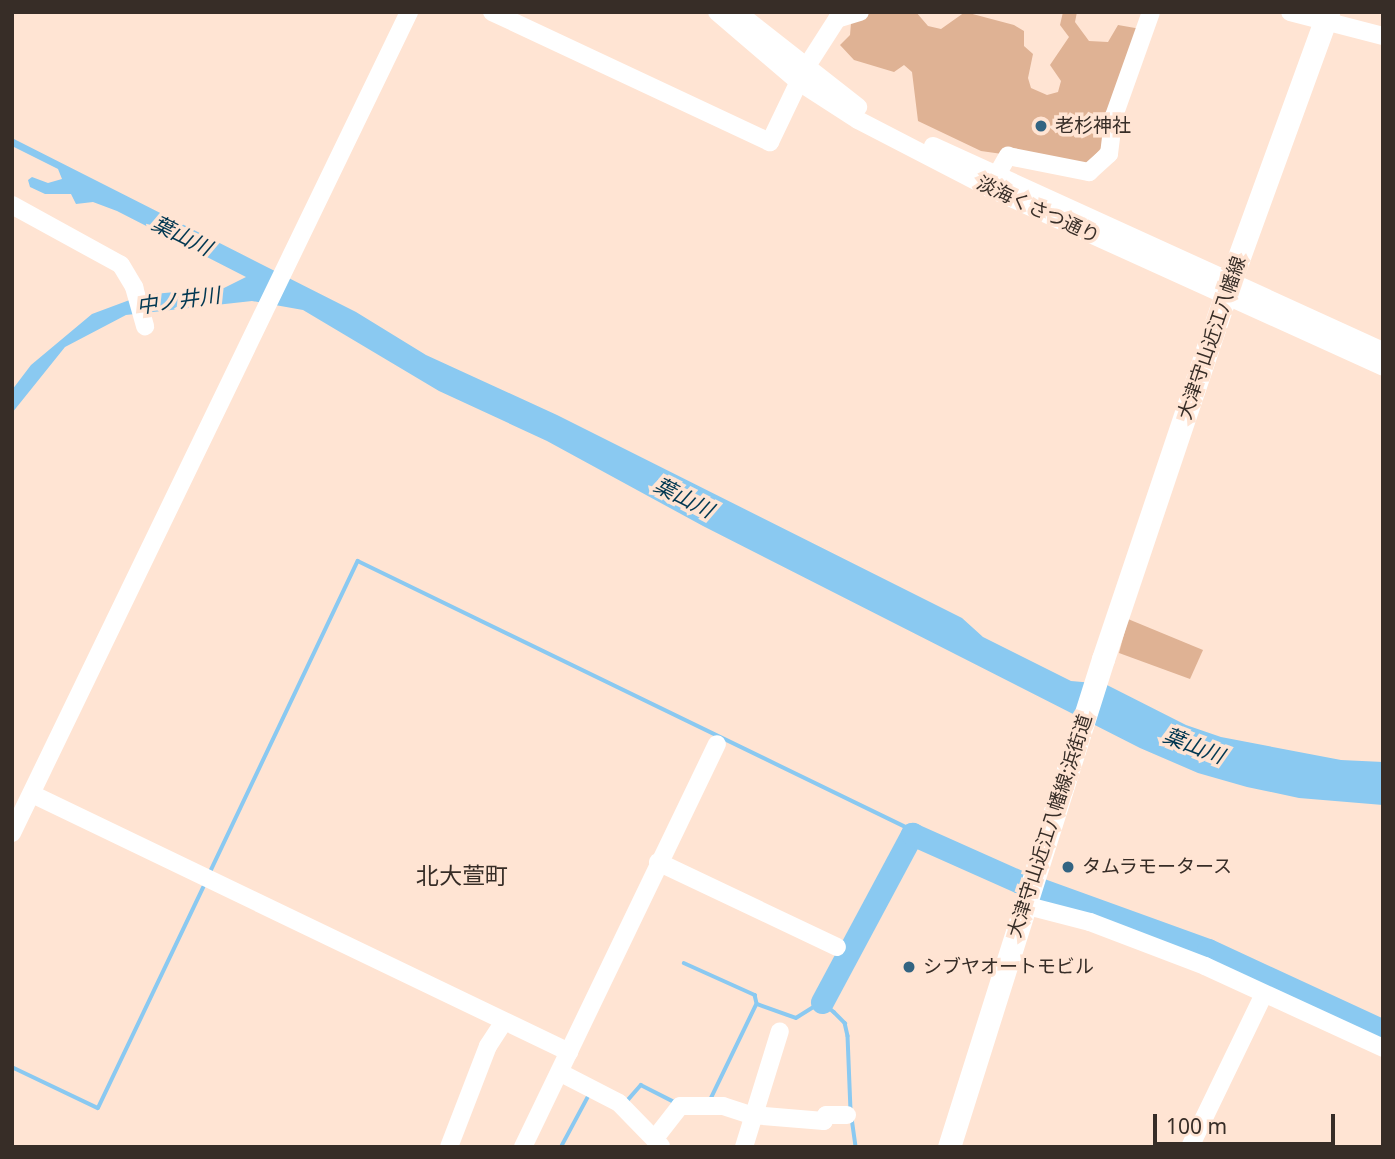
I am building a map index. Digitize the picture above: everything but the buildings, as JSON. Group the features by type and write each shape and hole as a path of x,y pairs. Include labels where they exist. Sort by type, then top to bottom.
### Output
{"main road":[{"name":"大津守山近江八幡線","path":"1101,665 1228,289 1327,16"},
{"name":"大津守山近江八幡線;浜街道","path":"949,1147 1101,665"}],"street":[{"path":"12,833 409,12"},
{"path":"492,12 770,142 802,75 837,19 860,12"},
{"name":"淡海くさつ通り","path":"717,12 858,120 1228,289 1383,367"},
{"name":"淡海くさつ通り","path":"737,12 802,75"},
{"path":"993,182 1008,156 1088,172 1109,154 1114,116 1152,12"},
{"path":"1290,12 1327,16 1383,36"},
{"path":"12,205 121,265 134,287 145,326"},
{"name":"淡海くさつ通り","path":"1228,289 1383,351"},
{"path":"523,1147 561,1073 564,1050 717,744"},
{"path":"32,794 503,1023 564,1050"},
{"path":"658,862 837,947"},
{"path":"1028,893 1383,1048"},
{"path":"1190,1147 1264,994"},
{"path":"449,1147 488,1046 503,1023"},
{"path":"744,1147 751,1115 780,1031"},
{"path":"561,1073 618,1103 659,1142 680,1106 723,1106 751,1115 824,1121 826,1115 847,1115"}],"shaded area":[{"path":"871,12 916,12 928,26 941,29 965,12 1014,25 1024,31 1024,46 1033,54 1028,78 1031,88 1047,95 1058,92 1061,81 1050,65 1069,37 1060,25 1063,12 1077,12 1075,22 1089,41 1108,42 1118,25 1141,29 1103,146 1085,166 981,151 918,121 912,72 904,65 894,72 854,60 840,45 850,35 851,23"},
{"path":"1128,619 1203,650 1190,679 1119,653"}],"water":[{"path":"12,138 356,312 426,355 557,415 962,618 983,637 1071,681 1105,684 1186,725 1221,737 1341,760 1383,762 1383,805 1299,798 1247,787 1198,773 1140,748 703,526 547,441 439,391 303,310 252,301 126,315 65,347 12,413 12,390 31,365 92,314 143,295 197,290 207,285 224,288 246,277 117,211 93,202 76,204 71,194 45,194 30,187 28,180 32,177 48,183 62,179 58,169 12,146"}],"waterway":[{"path":"210,872 358,561 910,829 912,834"},
{"path":"822,1002 912,834 1020,882 1208,950 1383,1031"},
{"path":"12,1067 98,1108 203,888"},
{"path":"684,963 755,995 757,1004 796,1018 822,1002 834,1012 845,1023 848,1036 851,1111"},
{"path":"711,1098 756,1005"},
{"path":"627,1101 641,1085 676,1103"},
{"path":"561,1147 590,1093"},
{"path":"852,1118 856,1147"}],"place":[{"name":"老杉神社","path":"1041,126"},
{"name":"タムラモータース","path":"1068,867"},
{"name":"シブヤオートモビル","path":"909,967"}],"district":[{"name":"北大萱町","path":"462,875"}],"water label":[{"name":"葉山川","path":"182,235"},
{"name":"中ノ井川","path":"178,300"},
{"name":"葉山川","path":"684,497"},
{"name":"葉山川","path":"1194,745"}]}
